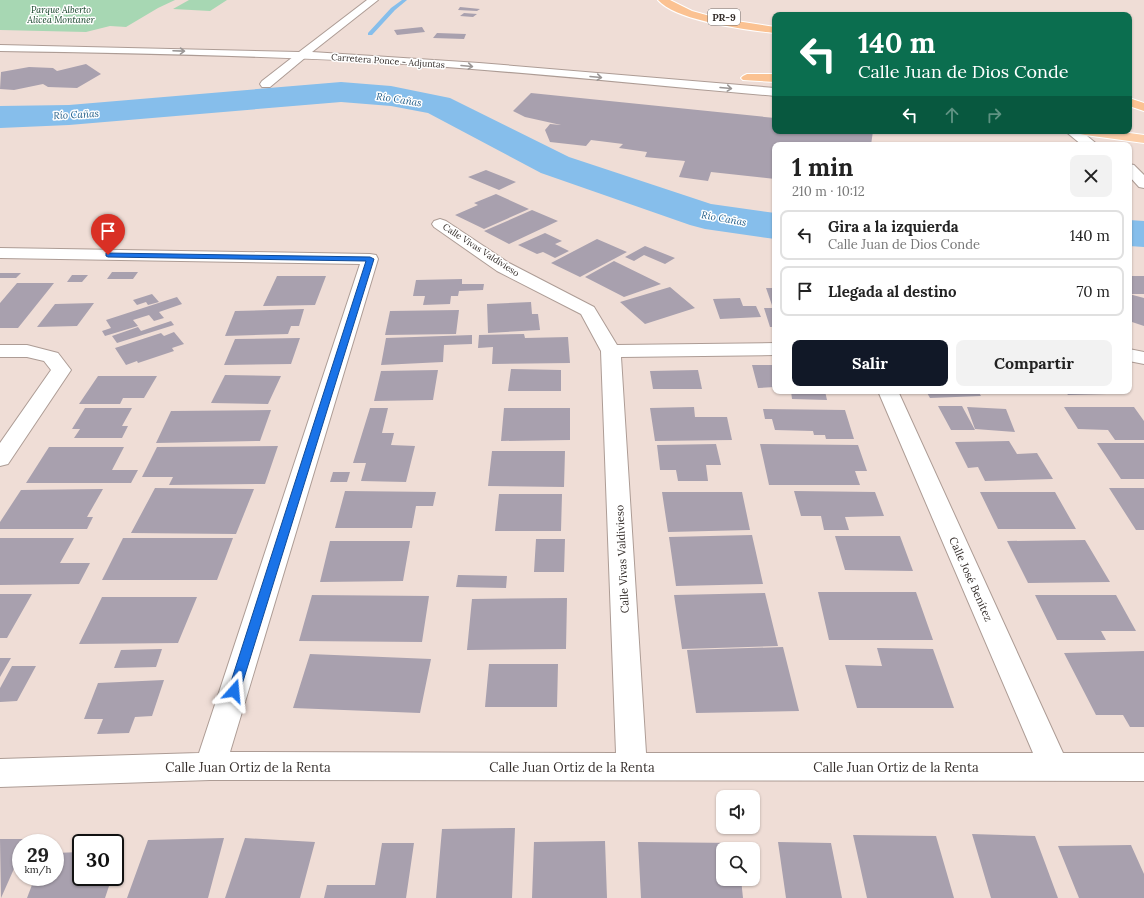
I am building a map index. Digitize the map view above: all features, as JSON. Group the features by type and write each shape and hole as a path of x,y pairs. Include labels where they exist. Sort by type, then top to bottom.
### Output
{"highway":[{"path":"663,0 678,8 713,20 772,30"},
{"name":"PR-9","path":"675,0 701,11 732,20 772,26"},
{"path":"743,77 772,79"},
{"path":"1132,103 1144,107"},
{"path":"1132,127 1144,129"},
{"path":"1091,135 1144,139"}],"street":[{"path":"266,84 299,48 318,44 373,0"},
{"name":"Carretera Ponce - Adjuntas","path":"0,40 299,48 448,65 772,92"},
{"name":"Carretera Ponce - Adjuntas","path":"318,44 333,45"},
{"name":"Carretera Ponce - Adjuntas","path":"0,48 299,48"},
{"path":"1091,135 1102,142"},
{"path":"1132,171 1144,185"},
{"path":"1132,177 1144,185"},
{"name":"Calle Vivas Valdivieso","path":"440,224 503,267 588,311 611,351 632,767"},
{"path":"0,253 370,259 210,766"},
{"path":"611,351 772,349"},
{"path":"0,351 27,351 51,357 61,370 0,459"},
{"path":"1132,356 1144,358"},
{"name":"Calle José Benítez","path":"889,394 1054,767"},
{"name":"Calle Juan Ortiz de la Renta","path":"0,773 210,766 1144,767"}],"green space":[{"name":"Parque Alberto Alicea Montaner","path":"0,0 175,0 126,27 110,26 86,32 0,30"},
{"path":"189,0 227,0 210,11 173,9"}],"building":[{"path":"460,7 480,9 477,11 458,10"},
{"path":"464,13 477,14 473,17 460,16"},
{"path":"422,27 425,32 397,35 394,30"},
{"path":"437,33 466,34 464,39 433,38"},
{"path":"86,64 101,74 77,88 48,87 43,84 14,90 0,89 1,72 29,67 53,68 57,71"},
{"path":"531,93 772,118 772,134 873,134 871,142 772,142 772,179 711,172 708,181 679,177 685,161 645,157 647,152 619,148 623,144 591,140 586,146 550,142 545,130 550,124 561,125 525,117 513,111"},
{"path":"486,170 516,182 499,190 468,177"},
{"path":"496,194 529,209 484,229 455,215 478,205 474,203"},
{"path":"532,210 558,221 509,244 484,231"},
{"path":"545,233 562,241 555,244 569,251 555,258 543,252 537,254 518,245"},
{"path":"597,239 627,252 580,277 551,263"},
{"path":"645,246 675,258 665,264 644,255 634,261 625,257"},
{"path":"614,261 661,284 624,297 585,277"},
{"path":"112,272 138,272 133,279 107,279"},
{"path":"0,273 21,273 16,278 0,278"},
{"path":"72,275 88,275 82,282 67,282"},
{"path":"277,276 326,276 315,305 263,306"},
{"path":"1132,276 1144,276 1144,294 1132,294"},
{"path":"462,279 462,284 484,284 483,290 459,291 458,296 451,296 450,304 423,305 425,296 413,296 416,280"},
{"path":"17,283 54,283 18,328 0,328 0,303"},
{"path":"670,287 695,308 645,324 620,302"},
{"path":"766,288 772,288 772,305"},
{"path":"152,294 159,302 148,305 146,302 137,305 133,300"},
{"path":"1132,295 1144,298 1144,326 1132,322"},
{"path":"177,297 182,304 159,312 164,318 154,321 149,315 133,320 138,326 105,336 102,331 111,328 106,320"},
{"path":"740,298 743,306 756,306 761,317 720,319 713,299"},
{"path":"531,302 532,314 538,314 540,330 488,333 487,304"},
{"path":"94,303 77,326 37,327 55,304"},
{"path":"764,308 772,308 772,327 770,327"},
{"path":"304,309 299,326 291,326 288,334 225,336 235,311"},
{"path":"459,310 456,334 385,335 390,311"},
{"path":"171,321 174,325 117,343 112,336 138,327 141,331"},
{"path":"174,332 184,344 172,348 174,351 138,363 137,361 126,365 115,348 161,333 164,336"},
{"path":"524,334 525,338 568,337 570,363 492,364 493,347 478,348 479,335"},
{"path":"472,335 472,344 444,345 443,362 381,365 386,338"},
{"path":"300,338 291,364 224,365 235,339"},
{"path":"752,365 772,365 772,387 758,388"},
{"path":"511,369 561,370 561,391 508,391"},
{"path":"438,370 433,400 374,401 381,371"},
{"path":"698,370 702,389 653,389 650,371"},
{"path":"225,375 281,376 268,404 211,403"},
{"path":"98,376 157,376 144,398 123,398 120,404 79,404"},
{"path":"791,394 826,394 827,400 792,399"},
{"path":"928,394 980,394 981,396 930,398"},
{"path":"1067,394 1107,394 1068,395"},
{"path":"938,406 962,406 975,430 951,430"},
{"path":"694,407 695,417 727,417 732,440 655,441 650,408"},
{"path":"967,407 1006,409 1015,432 975,429"},
{"path":"1064,407 1134,407 1144,421 1144,440 1115,440 1108,430 1078,429"},
{"path":"85,408 132,408 122,426 128,426 122,438 74,438 80,429 72,429"},
{"path":"370,408 388,408 382,433 394,433 391,445 415,446 406,482 361,481 366,463 353,463"},
{"path":"504,408 570,408 570,440 501,441"},
{"path":"763,409 845,410 854,439 826,439 825,435 814,435 813,431 775,430 772,419 765,419"},
{"path":"271,410 260,441 156,443 171,411"},
{"path":"1009,441 1017,454 1037,453 1053,479 985,481 978,467 968,468 955,442"},
{"path":"1097,443 1144,443 1144,479 1121,479"},
{"path":"716,444 721,465 706,465 708,481 678,481 676,470 660,470 657,445"},
{"path":"760,444 858,445 867,471 855,471 860,485 769,485"},
{"path":"278,446 265,484 169,485 173,477 142,477 157,447"},
{"path":"49,447 124,447 112,470 138,470 131,483 26,483"},
{"path":"492,451 565,451 564,487 488,486"},
{"path":"333,472 350,472 347,482 330,482"},
{"path":"155,488 254,489 236,534 131,533"},
{"path":"1109,488 1144,488 1144,530 1136,530"},
{"path":"103,489 87,517 93,517 87,529 0,529 0,522 21,490"},
{"path":"345,491 436,492 433,506 416,506 412,528 335,528"},
{"path":"794,491 875,492 884,516 845,517 849,530 824,530 821,516 801,516"},
{"path":"662,492 742,492 750,530 668,532"},
{"path":"980,492 1055,492 1076,529 998,529"},
{"path":"499,494 562,494 561,531 495,531"},
{"path":"752,535 763,584 676,586 669,537"},
{"path":"835,536 900,536 913,571 845,570"},
{"path":"0,538 74,538 60,563 90,563 79,584 0,585"},
{"path":"123,538 233,538 217,580 102,580"},
{"path":"536,539 565,539 564,572 534,572"},
{"path":"1085,540 1110,582 1028,583 1007,541"},
{"path":"330,541 410,541 403,581 320,582"},
{"path":"458,575 507,576 506,588 456,587"},
{"path":"818,592 916,592 933,640 829,640"},
{"path":"765,593 778,646 682,649 674,595"},
{"path":"0,594 32,594 7,638 0,638"},
{"path":"312,595 429,596 422,642 299,641"},
{"path":"1035,595 1116,595 1136,631 1101,631 1106,640 1057,640"},
{"path":"102,597 197,597 178,643 79,644"},
{"path":"567,598 566,649 467,650 472,599"},
{"path":"783,647 799,711 696,713 687,650"},
{"path":"877,648 933,649 954,708 857,708 845,665 882,666"},
{"path":"162,649 156,667 114,668 121,650"},
{"path":"1144,651 1144,727 1130,727 1123,715 1096,715 1064,653"},
{"path":"310,654 431,659 420,713 293,708"},
{"path":"0,658 11,658 0,677"},
{"path":"489,664 558,664 557,707 485,707"},
{"path":"12,666 36,666 17,701 0,702 0,688"},
{"path":"164,680 152,716 135,717 129,733 97,734 103,719 84,719 98,683"},
{"path":"515,828 512,898 436,898 442,829"},
{"path":"972,834 1035,836 1058,898 991,898"},
{"path":"853,835 936,836 954,898 867,898"},
{"path":"224,838 208,898 127,898 148,840"},
{"path":"245,838 315,842 300,898 225,898"},
{"path":"0,839 12,839 12,873 1,898"},
{"path":"605,841 607,898 532,898 534,842"},
{"path":"638,842 716,843 716,886 742,886 743,898 641,898"},
{"path":"778,842 831,843 842,898 786,898"},
{"path":"382,843 414,843 406,898 324,898 327,885 375,885"},
{"path":"1131,845 1144,874 1144,898 1079,898 1058,846"},
{"path":"72,852 72,886 109,886 105,898 27,898 32,886 64,886 64,853"}],"waterway":[{"path":"370,34 393,9 405,0"},
{"name":"Río Cañas","path":"0,117 69,115 341,92 391,96 438,105 555,165 705,216 772,226"},
{"name":"Río Cañas","path":"1132,233 1144,234"}],"route":[{"path":"108,255 370,259 234,691"}]}
